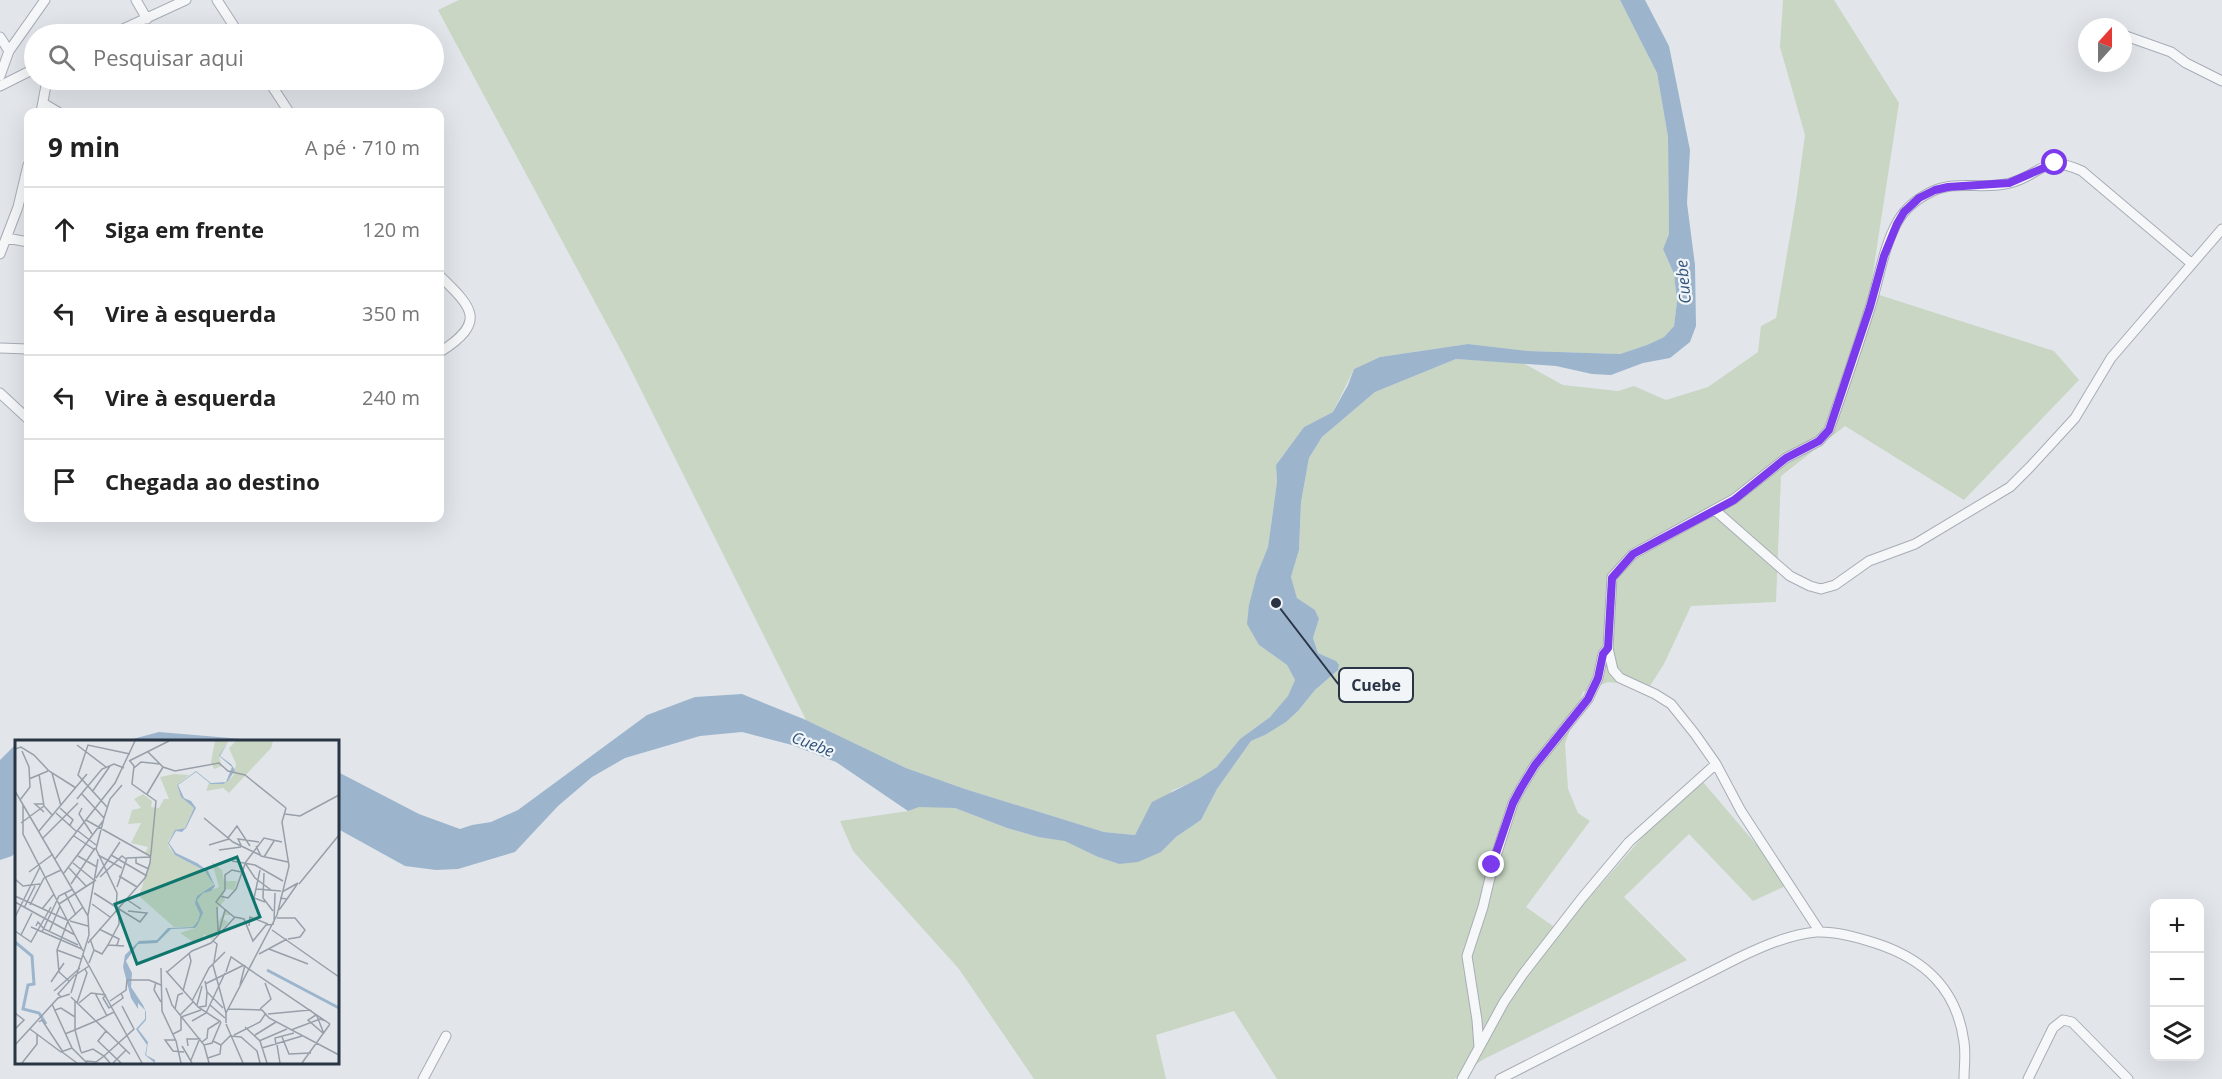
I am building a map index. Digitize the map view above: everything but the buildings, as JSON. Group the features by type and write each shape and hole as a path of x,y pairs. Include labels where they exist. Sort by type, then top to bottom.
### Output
{"street":[{"path":"28,24 45,0"},
{"path":"136,0 147,19"},
{"path":"135,24 186,0"},
{"path":"217,0 233,24"},
{"path":"0,76 9,51 24,30"},
{"path":"0,37 9,51"},
{"path":"2132,37 2171,52 2186,63 2222,81"},
{"path":"0,86 24,74"},
{"path":"42,108 45,90"},
{"path":"275,90 286,108"},
{"path":"1820,932 1740,812 1716,764 1671,704 1620,678 1613,670 1608,648 1612,578 1633,554 1716,511 1750,489 1786,458 1819,441 1829,430 1870,307 1884,256 1904,212 1919,198 1948,187 2009,183 2048,165 2067,164 2082,171 2191,263"},
{"path":"0,254 18,207 24,182"},
{"path":"1716,511 1790,576 1821,589 1835,585 1869,561 1915,544 2010,487 2030,467 2075,418 2111,358 2222,229"},
{"path":"7,238 24,241"},
{"path":"444,280 465,301 470,311 470,320 459,340 444,349"},
{"path":"0,348 24,349"},
{"path":"0,393 24,415"},
{"path":"1479,1047 1467,956 1483,907 1492,865 1513,803 1521,788 1535,765 1588,699 1598,678 1603,654 1608,648"},
{"path":"1462,1079 1504,1002 1589,890 1629,842 1716,764"},
{"path":"1500,1079 1738,957 1797,935 1820,932 1858,937 1891,948 1911,957 1930,971 1950,998 1960,1020 1965,1045 1964,1079"},
{"path":"2028,1079 2053,1028 2063,1020 2072,1022 2128,1079"},
{"path":"423,1079 446,1036"}],"green space":[{"path":"459,0 1620,0 1657,73 1668,137 1669,234 1663,249 1674,274 1677,301 1674,326 1664,337 1620,354 1528,351 1468,344 1380,357 1354,369 1333,412 1304,427 1276,465 1277,482 1268,547 1257,574 1259,645 1287,665 1295,680 1289,696 1270,717 1240,739 1217,767 1200,779 1173,790 1142,822 1135,835 1104,832 965,789 906,768 806,720 625,358 438,10"},
{"path":"1783,0 1834,0 1899,103 1870,292 2054,351 2079,380 1964,500 1845,426 1781,476 1776,602 1691,606 1664,664 1650,686 1608,682 1583,692 1565,744 1568,789 1578,813 1590,821 1526,907 1560,931 1697,775 1790,884 1753,901 1689,834 1624,897 1687,960 1484,1059 1454,1079 1277,1079 1234,1011 1156,1035 1166,1079 1034,1079 959,969 853,851 840,821 908,811 919,806 955,808 1007,828 1038,837 1065,840 1098,857 1119,864 1161,852 1176,837 1201,820 1217,789 1251,741 1286,722 1315,690 1338,670 1336,661 1318,653 1313,638 1319,619 1315,610 1297,598 1291,577 1299,550 1301,502 1309,458 1322,437 1375,392 1456,359 1523,363 1563,385 1618,391 1634,386 1666,400 1708,387 1758,352 1761,326 1776,318 1805,135 1780,47"}],"water":[{"path":"1620,0 1645,0 1669,46 1690,150 1687,203 1695,265 1696,326 1690,342 1670,358 1643,363 1611,375 1592,374 1556,366 1456,359 1375,392 1322,437 1309,458 1301,502 1299,550 1291,577 1297,598 1315,610 1319,619 1313,638 1318,653 1336,661 1339,665 1338,670 1315,690 1286,722 1251,741 1217,789 1201,820 1176,837 1161,852 1138,862 1119,864 1065,841 1038,837 1007,828 955,808 919,807 908,811 836,762 792,745 742,732 700,736 625,758 592,777 558,806 515,852 458,869 436,870 405,866 339,830 339,773 419,814 460,829 491,822 518,810 647,715 695,697 742,694 806,720 906,768 965,789 1104,832 1135,835 1152,802 1217,767 1240,739 1270,717 1288,696 1295,680 1287,665 1259,645 1247,624 1257,574 1268,547 1277,482 1276,465 1304,427 1333,412 1354,369 1380,357 1468,344 1528,351 1620,354 1664,337 1674,326 1677,301 1674,274 1663,249 1669,234 1668,137 1657,73"},
{"path":"159,732 246,740 129,740"},
{"path":"15,746 15,852 12,856 0,860 0,760"}],"place":[{"name":"Cuebe","path":"1276,603"}],"route":[{"path":"1492,865 1513,803 1521,788 1535,765 1579,713 1598,678 1603,654 1608,648 1612,578 1621,566 1633,554 1734,500 1786,458 1819,441 1829,430 1870,307 1884,256 1904,212 1919,198 1935,190 2009,183 2055,163"}]}
